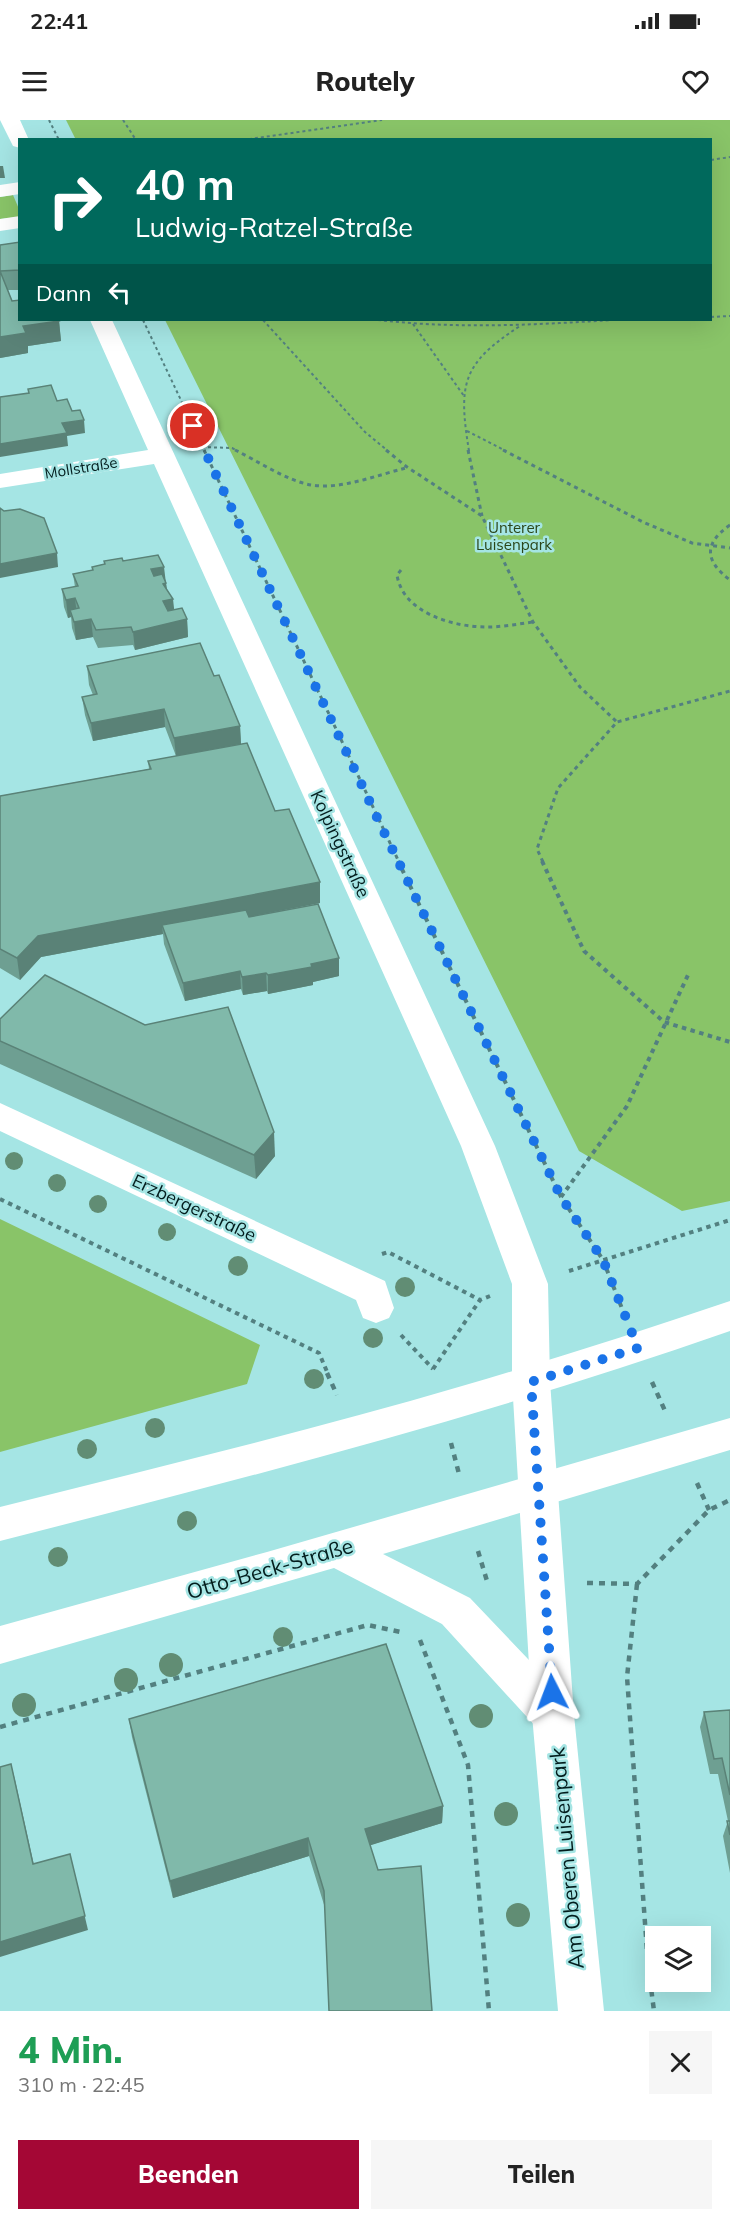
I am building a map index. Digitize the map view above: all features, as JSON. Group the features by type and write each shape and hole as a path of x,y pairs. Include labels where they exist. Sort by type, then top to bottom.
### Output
{"street":[{"path":"9,120 18,138"},
{"path":"0,191 18,188"},
{"path":"0,225 18,222"},
{"name":"Kolpingstraße","path":"101,321 482,1157 530,1284 531,1382"},
{"name":"Mollstraße","path":"0,481 162,455"},
{"name":"Erzbergerstraße","path":"0,1116 374,1299"},
{"path":"0,1524 443,1409 638,1348 730,1316"},
{"name":"Am Oberen Luisenpark","path":"531,1382 553,1714 581,2011"},
{"name":"Otto-Beck-Straße","path":"0,1645 337,1550 730,1434"},
{"path":"337,1550 456,1611 553,1714"}],"path":[{"path":"49,120 57,138"},
{"path":"123,120 134,138"},
{"path":"257,138 382,120"},
{"path":"712,160 730,157"},
{"path":"712,317 730,316"},
{"path":"143,321 382,828 561,1197 603,1260 638,1348 709,1510 730,1500"},
{"path":"264,321 365,432 407,467 482,516"},
{"path":"387,321 413,324 520,326 597,321"},
{"path":"413,324 465,396"},
{"path":"520,326 489,347 471,369 465,396 468,453 482,516 533,622 580,687 617,722"},
{"path":"467,431 643,522 692,543 730,548"},
{"path":"232,448 293,479 311,485 347,483 407,467"},
{"path":"730,526 720,531 710,545 712,563 730,579"},
{"path":"401,570 397,575 400,589 416,605 439,618 464,626 484,628 533,622"},
{"path":"730,691 617,722 558,788 537,849 584,951 664,1022 730,1042"},
{"path":"561,1197 627,1106 664,1022 688,975"},
{"path":"0,1199 319,1353 336,1395"},
{"path":"603,1260 730,1220"},
{"path":"422,1372 433,1370 480,1300 388,1252 376,1256 374,1299 433,1370"},
{"path":"325,1398 347,1392"},
{"path":"637,1584 627,1677 648,1964 654,2011"},
{"path":"0,1727 368,1625 408,1634"},
{"path":"418,1636 468,1765 489,2011"}],"green space":[{"name":"Unterer Luisenpark","path":"66,120 730,120 730,1201 682,1211 579,1151 165,321 712,321 712,138 75,138"},
{"path":"13,195 18,207 18,217 0,219 0,197"},
{"path":"0,1219 260,1345 247,1384 0,1452"}],"building":[{"path":"18,242 18,270 0,271 0,245"},
{"path":"0,271 12,301 18,300 18,321 59,321 23,326 26,333 0,337"},
{"path":"51,385 57,401 67,399 72,411 80,410 84,420 62,423 67,433 0,444 0,397 29,393 28,389"},
{"path":"0,508 4,511 20,509 44,518 57,553 0,564"},
{"path":"158,555 164,567 151,569 154,576 162,574 166,583 163,584 173,599 163,601 168,611 182,608 187,619 133,632 131,627 96,630 91,619 74,622 70,610 79,608 75,598 66,600 62,589 78,586 73,574 93,570 92,567 105,564 104,561 122,558 123,561"},
{"path":"200,643 214,676 219,675 240,726 174,738 164,709 91,723 82,697 97,694 87,666"},
{"path":"247,743 275,811 289,809 320,882 38,936 17,958 0,949 0,796 151,769 148,761"},
{"path":"318,904 339,958 311,964 312,967 268,975 266,973 242,977 240,971 183,983 162,925 246,910 249,917"},
{"path":"45,975 145,1025 228,1007 274,1132 254,1155 0,1041 0,1019"},
{"path":"386,1644 443,1806 365,1829 378,1870 421,1866 432,2011 329,2011 324,1891 308,1838 170,1881 129,1719"},
{"path":"730,1710 730,1795 722,1758 714,1759 704,1712"},
{"path":"11,1764 33,1864 70,1854 85,1916 0,1942 0,1767"}],"route":[{"path":"193,426 382,828 561,1197 603,1260 638,1348 531,1382 552,1692"}]}
